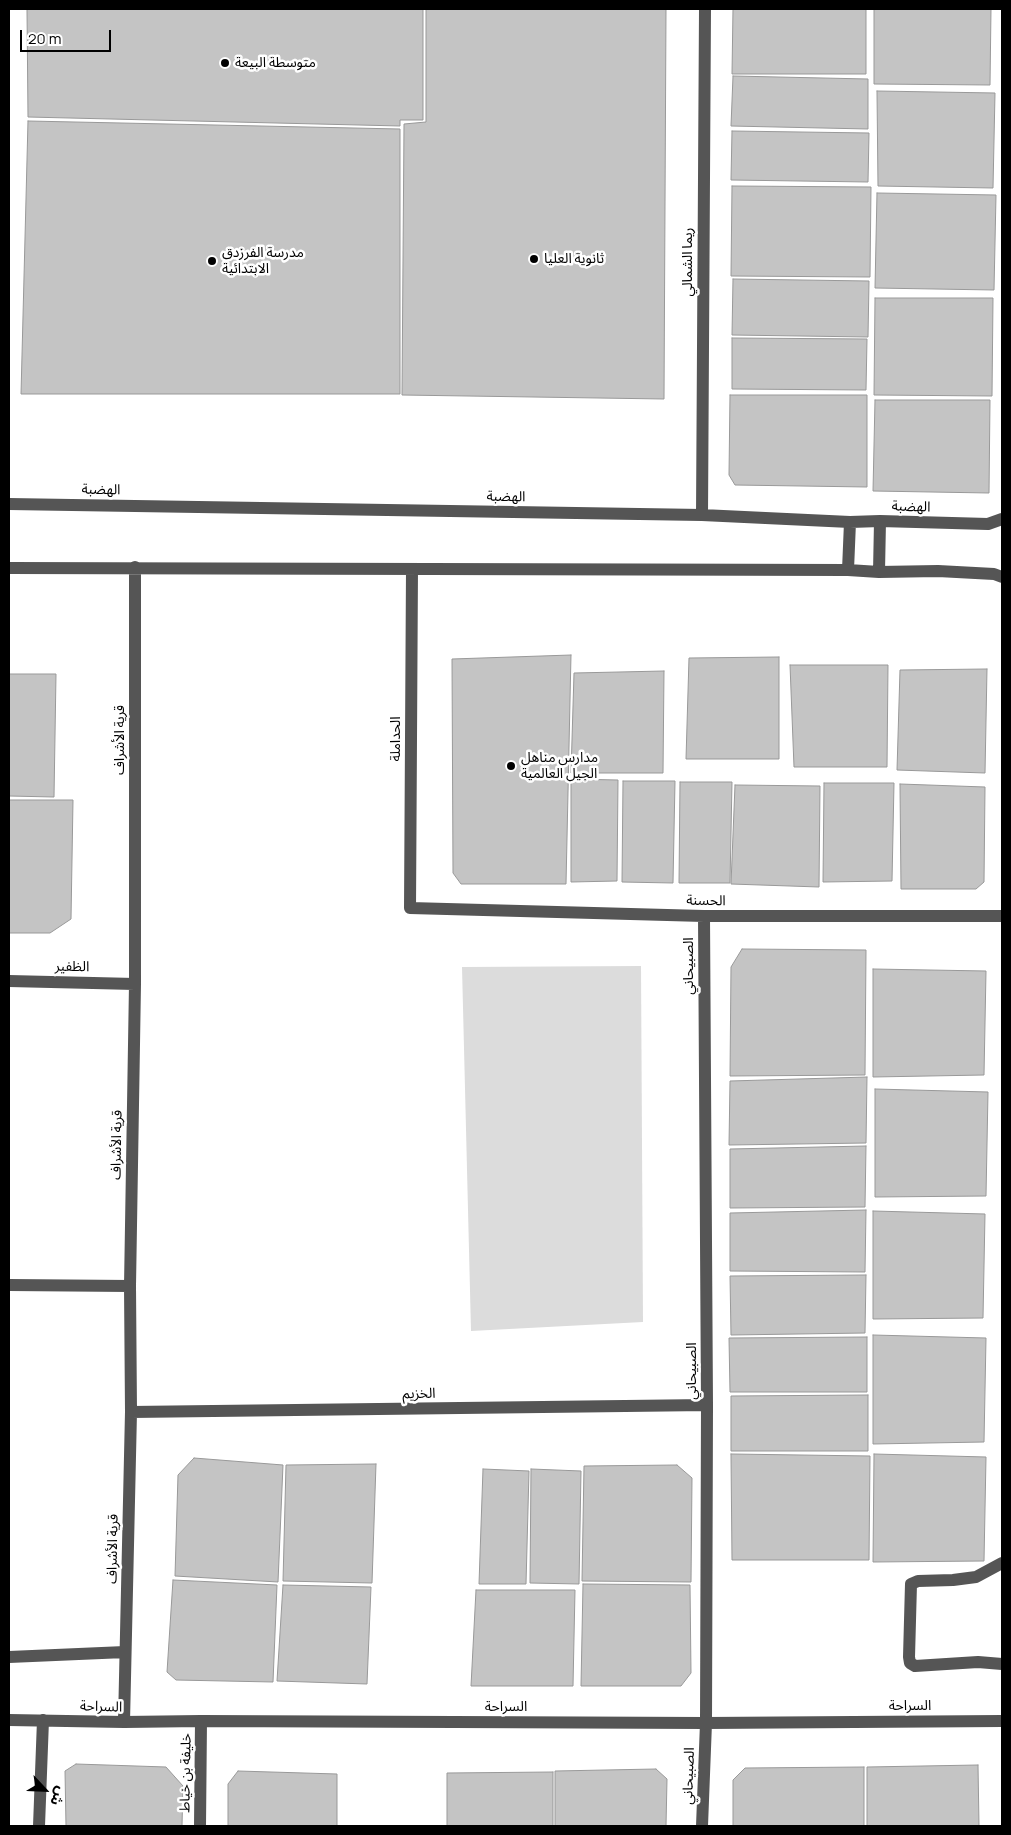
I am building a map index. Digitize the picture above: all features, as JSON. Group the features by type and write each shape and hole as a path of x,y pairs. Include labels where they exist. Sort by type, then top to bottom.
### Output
{"street":[{"name":"ريما الشمالي","path":"702,515 706,9"},
{"name":"الهضبة","path":"9,504 702,515 850,522 988,524 1002,519"},
{"path":"879,572 880,521"},
{"path":"848,570 850,522"},
{"name":"قرية الأشراف","path":"124,1722 132,1412 130,1286 135,984 135,567"},
{"path":"9,568 848,570 879,572 938,571 994,574 1002,577"},
{"name":"الحداملة","path":"410,908 412,569"},
{"name":"الحسنة","path":"410,908 704,916 1002,916"},
{"name":"الصبيحاني","path":"702,1826 706,1723 707,1405 704,916"},
{"name":"الظفير","path":"9,981 135,984"},
{"path":"9,1286 130,1286"},
{"name":"الخزيم","path":"132,1412 707,1405"},
{"path":"1002,1563 976,1577 918,1581 911,1584 909,1657 910,1663 914,1666 978,1662 1002,1664"},
{"path":"9,1657 125,1652"},
{"name":"السراحة","path":"9,1720 124,1722 706,1723 1002,1721"},
{"path":"39,1826 43,1720"},
{"name":"خليفة بن خياط","path":"200,1826 201,1721"}],"shaded area":[{"path":"641,966 643,1322 471,1331 462,967"}],"building":[{"name":"متوسطة البيعة","path":"27,9 423,9 423,120 400,120 400,126 28,117"},
{"name":"ثانوية العليا","path":"426,9 666,9 664,399 402,395 404,124 426,122"},
{"path":"733,9 866,9 866,74 732,74"},
{"path":"874,9 991,9 990,85 874,84"},
{"path":"733,76 868,79 868,129 731,126"},
{"path":"877,91 995,93 993,188 878,186"},
{"name":"مدرسة الفرزدق الابتدائية","path":"28,121 400,129 400,394 21,394"},
{"path":"732,131 869,133 868,182 731,180"},
{"path":"732,186 871,187 870,277 731,276"},
{"path":"877,193 996,195 994,290 875,288"},
{"path":"733,279 869,281 868,337 732,335"},
{"path":"875,298 993,298 992,396 874,395"},
{"path":"732,338 867,339 866,390 732,389"},
{"path":"730,395 867,395 867,487 735,485 729,475"},
{"path":"875,400 990,400 989,493 873,491"},
{"name":"مدارس مناهل الجيل العالمية","path":"571,655 566,884 461,884 453,873 452,659"},
{"path":"779,657 779,759 686,759 689,658"},
{"path":"790,665 888,665 887,767 794,767"},
{"path":"987,669 985,773 897,770 900,670"},
{"path":"664,671 663,773 571,773 574,673"},
{"path":"9,674 56,674 54,797 9,796"},
{"path":"571,779 618,780 617,881 571,882"},
{"path":"623,781 675,781 673,883 622,882"},
{"path":"680,782 732,782 730,883 679,883"},
{"path":"824,783 894,783 892,881 823,882"},
{"path":"900,784 985,787 984,882 976,889 901,889"},
{"path":"735,785 820,786 819,887 731,884"},
{"path":"9,800 73,800 71,919 50,933 9,933"},
{"path":"742,949 866,950 865,1075 730,1076 731,967"},
{"path":"873,969 986,971 984,1075 873,1077"},
{"path":"867,1077 866,1143 729,1145 730,1081"},
{"path":"875,1089 988,1092 986,1196 875,1197"},
{"path":"866,1146 865,1207 730,1208 730,1149"},
{"path":"866,1210 865,1272 730,1271 730,1213"},
{"path":"873,1211 985,1214 983,1318 873,1319"},
{"path":"866,1275 865,1333 731,1335 730,1276"},
{"path":"873,1335 986,1338 984,1442 873,1444"},
{"path":"867,1337 867,1392 730,1392 729,1338"},
{"path":"868,1395 868,1451 731,1451 731,1396"},
{"path":"731,1454 870,1456 869,1560 732,1560"},
{"path":"874,1454 986,1457 984,1561 873,1562"},
{"path":"194,1458 283,1465 278,1582 175,1576 178,1475"},
{"path":"376,1464 372,1583 283,1581 286,1465"},
{"path":"677,1465 692,1478 691,1582 582,1581 584,1466"},
{"path":"483,1469 529,1471 526,1584 479,1584"},
{"path":"531,1469 581,1471 579,1584 530,1583"},
{"path":"173,1580 277,1585 273,1682 176,1680 167,1672"},
{"path":"583,1584 690,1585 691,1673 681,1686 581,1686"},
{"path":"283,1585 371,1587 367,1684 277,1681"},
{"path":"476,1590 575,1590 573,1686 471,1686"},
{"path":"76,1764 166,1767 183,1786 182,1826 66,1826 65,1771"},
{"path":"978,1765 979,1826 867,1826 867,1767"},
{"path":"864,1767 864,1826 733,1826 733,1780 745,1768"},
{"path":"656,1769 667,1779 666,1826 555,1826 555,1771"},
{"path":"238,1771 337,1774 337,1826 228,1826 228,1784"},
{"path":"553,1772 553,1826 447,1826 447,1773"}],"place":[{"name":"متوسطة البيعة","path":"225,63"},
{"name":"ثانوية العليا","path":"534,259"},
{"name":"مدرسة الفرزدق الابتدائية","path":"212,261"},
{"name":"مدارس مناهل الجيل العالمية","path":"511,766"}]}
